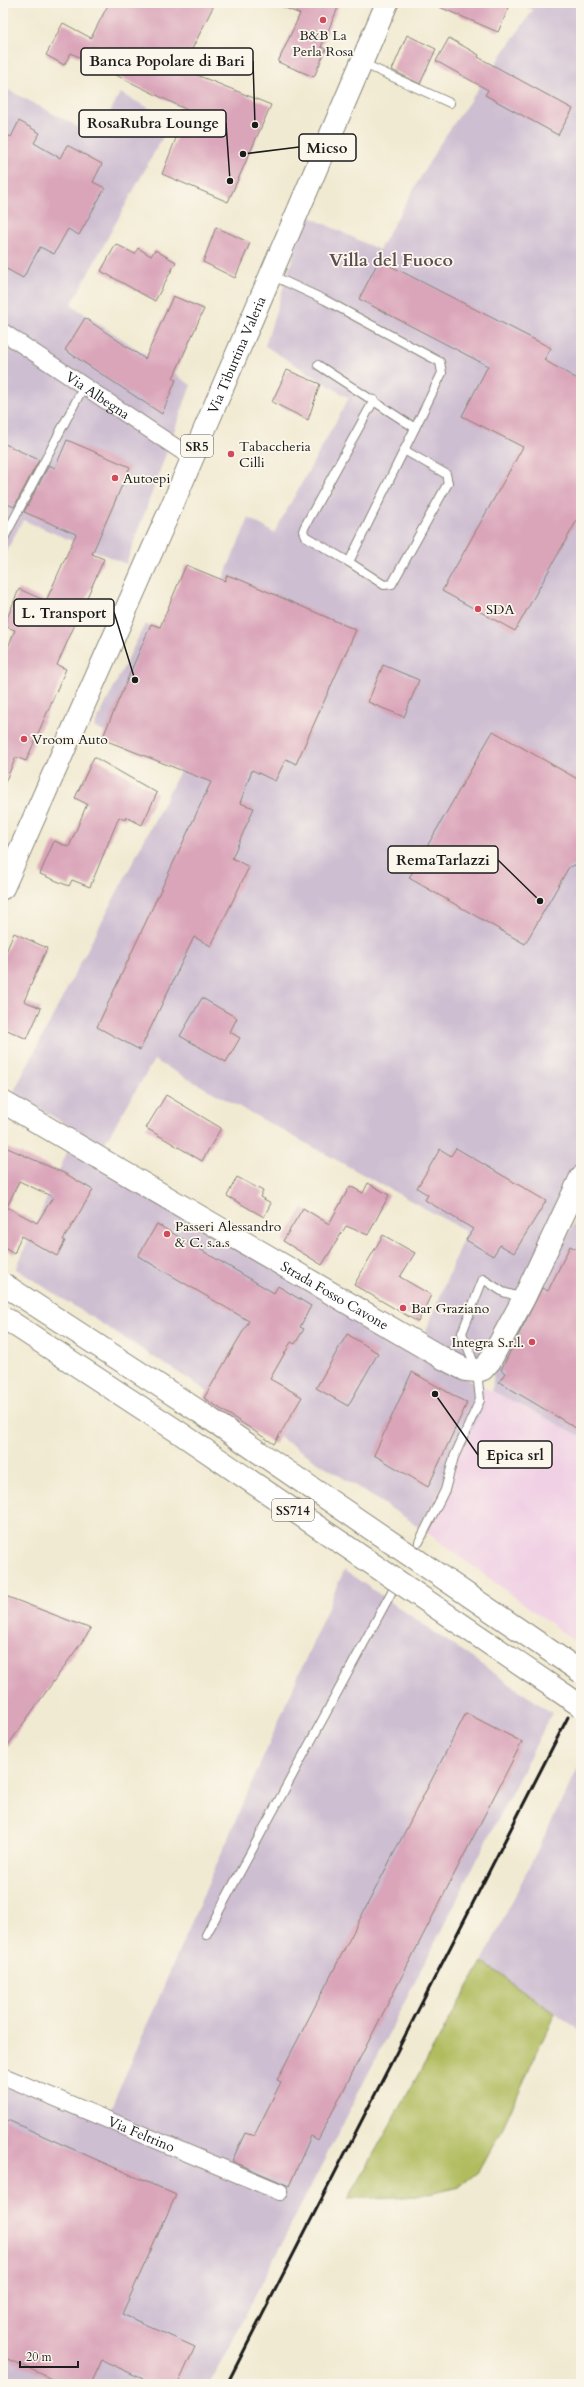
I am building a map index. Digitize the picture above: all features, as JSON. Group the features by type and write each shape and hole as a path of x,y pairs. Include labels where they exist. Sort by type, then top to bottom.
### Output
{"main road":[{"name":"Via Tiburtina Valeria","path":"3,888 192,458 387,3"},
{"name":"Strada Fosso Cavone","path":"3,1102 439,1356 466,1370 480,1370"},
{"path":"480,1370 490,1361 524,1298 581,1177"},
{"name":"SS714","path":"3,1284 200,1412 581,1672"},
{"name":"SS714","path":"3,1317 180,1433 581,1706"}],"street":[{"name":"Via Albegna","path":"3,332 192,458"},
{"name":"Via Feltrino","path":"3,2076 280,2192"}],"lane":[{"path":"361,63 450,103"},
{"path":"270,275 325,300 440,362 442,373 349,562"},
{"path":"318,365 415,428"},
{"path":"3,540 84,386"},
{"path":"374,400 303,531 305,536 384,585 392,584 448,483 446,474 404,450"},
{"path":"419,1542 445,1490 454,1457 476,1411 480,1386 480,1370 462,1333 483,1279 503,1292 524,1298"},
{"path":"206,1935 391,1593"}],"path":[{"path":"577,2384 581,2379"}],"shaded area":[{"path":"521,3 581,3 581,1164 558,1217 489,1351 469,1361 424,1336 466,1231 154,1060 103,1146 13,1093 180,771 94,727 145,624 194,646 249,518 274,533 349,398 265,346 306,215 379,250 439,145 533,10"},
{"path":"3,87 97,137 120,93 172,120 71,305 191,385 126,564 23,520 3,557"},
{"path":"68,1150 483,1387 483,1407 420,1527 16,1269"},
{"path":"581,1210 581,1436 492,1391 494,1369"},
{"path":"483,1387 581,1436 581,1646 420,1527 483,1407"},
{"path":"344,1570 552,1713 210,2384 3,2384 3,2067 108,2115"},
{"path":"581,1762 581,2031 482,1962"}],"green space":[{"path":"482,1962 555,2013 502,2129 479,2171 460,2186 417,2196 348,2199"}],"building":[{"path":"109,3 215,3 182,69 271,105 228,202 162,174 187,110 71,53 64,65 46,55 63,23 91,38"},
{"path":"273,3 340,3 321,47 326,49 314,77 278,62 300,14"},
{"path":"430,3 511,3 498,32"},
{"path":"407,35 436,49 420,84 392,70"},
{"path":"449,38 479,55 478,57 573,109 558,135 485,95 488,90 436,61"},
{"path":"19,121 40,133 34,143 60,158 67,145 102,164 93,182 105,188 79,235 68,229 54,254 40,247 23,278 3,267 3,133 11,137"},
{"path":"216,227 250,243 235,278 203,262"},
{"path":"116,244 135,254 138,248 151,256 155,250 176,262 155,301 101,271"},
{"path":"379,260 551,348 544,360 581,381 581,513 515,631 442,591 523,447 462,416 488,366 359,299"},
{"path":"173,296 204,309 173,378 176,380 162,414 65,350 85,318 145,359"},
{"path":"287,370 320,384 308,420 272,402"},
{"path":"67,440 130,467 92,554 104,559 57,665 66,669 26,761 16,757 3,787 3,660 15,630 4,626 19,589 46,601 76,534 24,512 49,465 55,468"},
{"path":"3,443 39,460 14,507 3,502"},
{"path":"186,565 225,581 227,575 241,580 356,630 296,764 286,759 275,781 252,770 240,803 254,808 232,858 249,867 211,946 194,937 140,1050 97,1027 211,782 102,739 151,624 160,627"},
{"path":"383,665 419,680 404,717 368,702"},
{"path":"493,731 581,781 581,863 569,867 525,944 409,878"},
{"path":"94,757 157,793 142,825 126,817 125,820 119,817 90,887 72,880 69,886 40,874 54,841 69,847 87,804 75,798"},
{"path":"14,933 47,948 24,1001 41,1008 27,1039 3,1028 3,959"},
{"path":"202,998 237,1018 230,1032 240,1038 226,1062 180,1036"},
{"path":"166,1095 221,1128 202,1161 146,1128"},
{"path":"3,1146 66,1174 93,1190 63,1240 65,1241 57,1256 21,1236 14,1254 3,1247","holes":["19,1181 53,1197 37,1223 7,1207"]},
{"path":"456,1148 546,1201 514,1253 500,1245 493,1256 466,1240 473,1229 425,1200 428,1195 417,1188 440,1149 451,1156"},
{"path":"237,1177 263,1191 260,1197 271,1203 264,1217 227,1196"},
{"path":"368,1183 389,1195 368,1235 346,1226 322,1265 283,1241 303,1208 329,1224 350,1186 363,1193"},
{"path":"157,1224 274,1293 278,1286 311,1306 300,1327 304,1329 295,1344 291,1342 270,1379 302,1397 274,1444 204,1398 249,1321 138,1256"},
{"path":"383,1235 415,1253 400,1277 431,1295 418,1322 354,1285"},
{"path":"570,1246 581,1252 581,1431 499,1382 505,1373 501,1370 542,1288 548,1291"},
{"path":"347,1334 378,1353 348,1406 316,1388"},
{"path":"412,1372 467,1403 428,1487 374,1455"},
{"path":"3,1595 91,1629 3,1752"},
{"path":"466,1713 522,1742 318,2140 311,2136 289,2186 232,2161 245,2133 254,2136 281,2082 277,2080"},
{"path":"3,2118 176,2195 122,2314 195,2347 178,2384 141,2384 143,2379 102,2360 91,2384 64,2384 3,2357"}],"railway":[{"path":"227,2384 568,1717"}],"place":[{"name":"B&B La Perla Rosa","path":"323,20"},
{"name":"Banca Popolare di Bari","path":"255,125"},
{"name":"Micso","path":"243,154"},
{"name":"RosaRubra Lounge","path":"230,181"},
{"name":"Tabaccheria Cilli","path":"231,454"},
{"name":"Autoepi","path":"115,478"},
{"name":"SDA","path":"478,609"},
{"name":"L. Transport","path":"135,680"},
{"name":"Vroom Auto","path":"24,739"},
{"name":"RemaTarlazzi","path":"540,901"},
{"name":"Passeri Alessandro & C. s.a.s","path":"167,1234"},
{"name":"Bar Graziano","path":"403,1308"},
{"name":"Integra S.r.l.","path":"532,1342"},
{"name":"Epica srl","path":"435,1394"}],"district":[{"name":"Villa del Fuoco","path":"391,260"}]}
